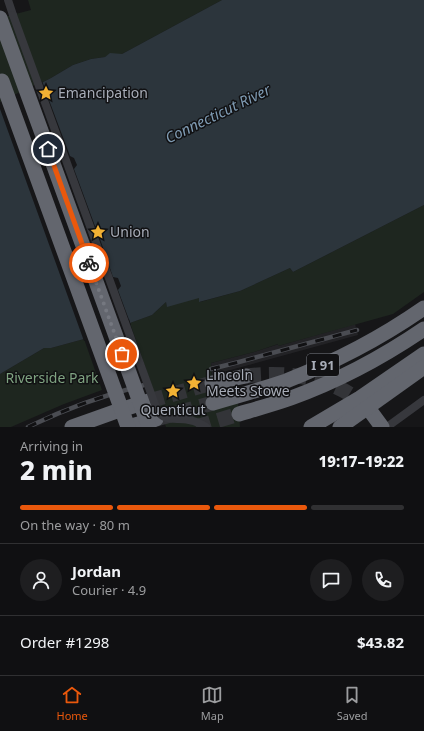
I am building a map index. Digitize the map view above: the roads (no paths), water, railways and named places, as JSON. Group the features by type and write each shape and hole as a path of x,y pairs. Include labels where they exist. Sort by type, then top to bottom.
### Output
{"highway":[{"path":"0,18 152,423 128,427 0,75"},
{"name":"I 91","path":"213,403 284,381 342,357 387,333 424,308"},
{"path":"239,418 292,398 347,374 382,355 424,329"},
{"path":"311,427 360,398 424,354"},
{"path":"340,427 424,367"},
{"path":"212,383 246,376"},
{"path":"72,427 150,401"},
{"path":"371,412 382,427"}],"street":[{"path":"8,0 158,410 161,415 168,419 188,420 206,427"},
{"path":"387,427 424,400"}],"water":[{"name":"Connecticut River","path":"222,0 424,0 424,205 293,272 290,268 240,291 199,302 199,298 167,307 166,302 152,315 130,323 129,319 84,339 51,348 44,348 0,374 0,104 73,65 91,59 105,57 110,53 122,54"}],"tunnel":[{"path":"246,376 278,375 310,378 340,389 367,407"},
{"path":"149,401 212,383"},
{"path":"156,419 213,403"},
{"path":"196,427 239,414"}],"railway":[{"path":"211,369 357,330"},
{"path":"28,427 85,403 144,385"}],"place":[{"name":"Emancipation","path":"46,93"},
{"name":"Union","path":"98,232"},
{"name":"Lincoln Meets Stowe","path":"194,383"},
{"name":"Quenticut","path":"173,391"}],"park label":[{"name":"Riverside Park","path":"52,378"}]}
